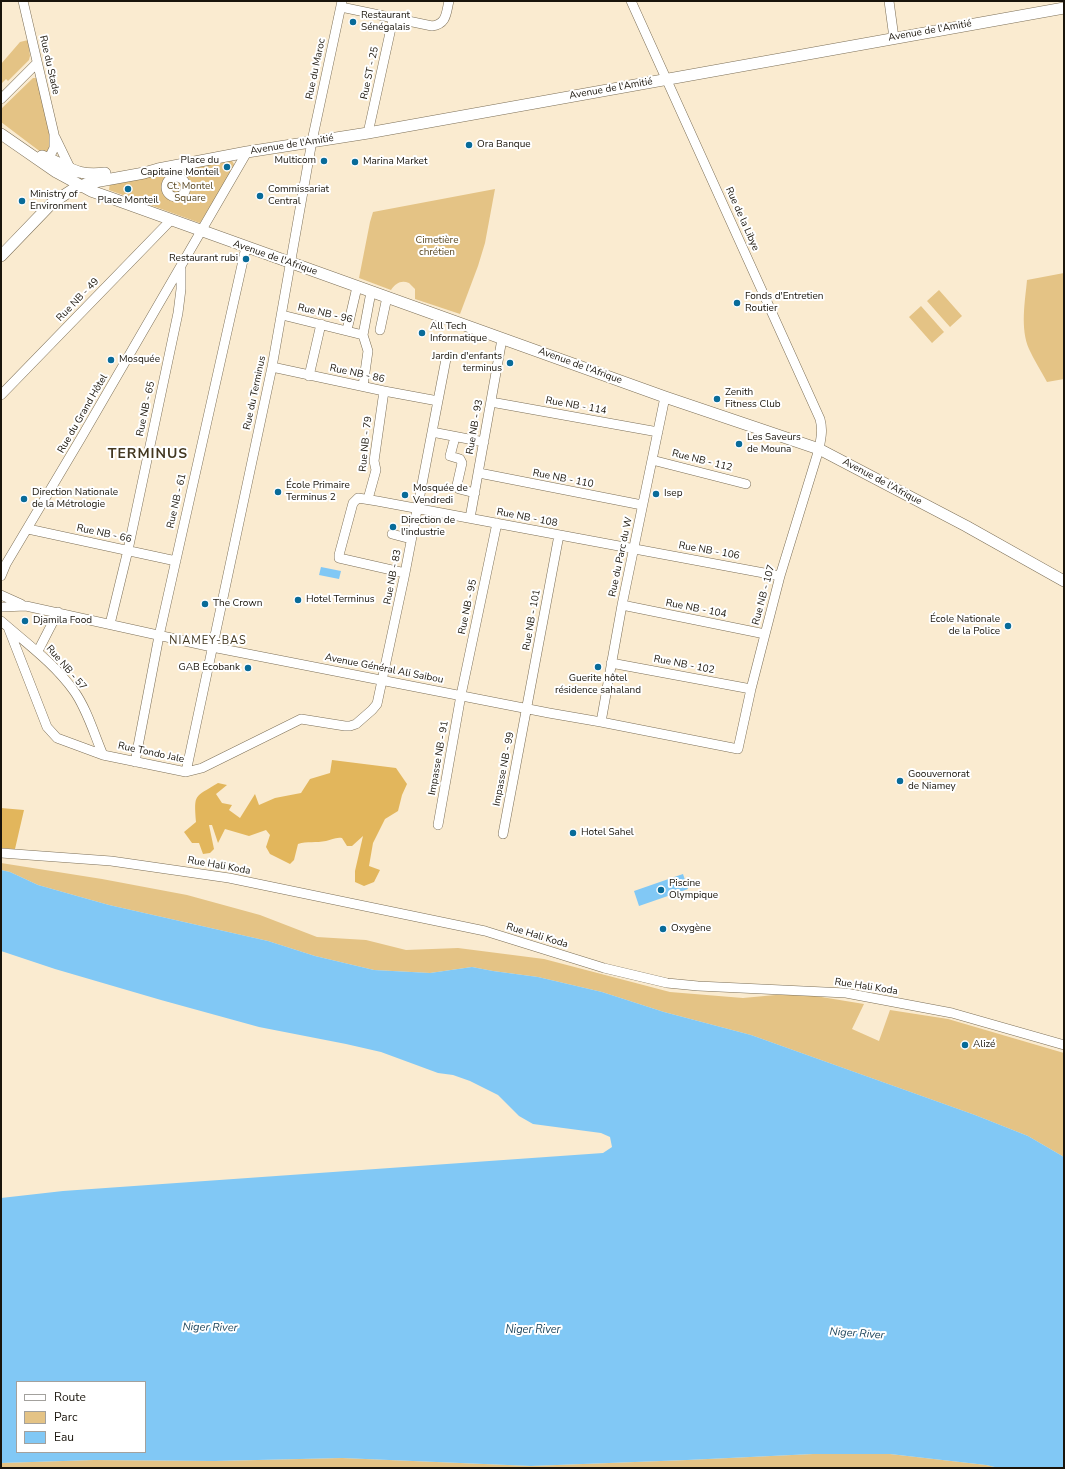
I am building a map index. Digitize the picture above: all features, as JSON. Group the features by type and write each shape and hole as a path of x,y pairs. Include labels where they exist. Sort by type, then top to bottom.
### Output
{"main road":[{"name":"Avenue de l'Amitié","path":"80,185 247,152 368,133 1064,8"},
{"path":"1,126 45,157 64,174 68,173"},
{"path":"1,134 43,165 68,173"},
{"name":"Avenue de l'Amitié","path":"68,173 92,174 142,168 158,169"},
{"name":"Avenue de l'Afrique","path":"68,173 80,185 201,232 665,397 819,449 966,526 1064,581"},
{"path":"1,256 52,203 68,173"},
{"path":"52,203 80,185"}],"street":[{"name":"Rue du Stade","path":"23,1 54,134 68,173"},
{"path":"341,4 393,19 432,26 438,25 445,19 449,1"},
{"name":"Rue de la Libye","path":"631,1 820,419 822,434 819,449"},
{"path":"889,1 894,38"},
{"name":"Rue du Maroc","path":"312,141 341,4"},
{"name":"Rue ST - 25","path":"368,133 393,19"},
{"path":"1,99 37,63"},
{"name":"Rue du Stade","path":"45,157 54,148 54,134"},
{"name":"Rue du Terminus","path":"186,772 272,367 312,141"},
{"name":"Rue du Grand Hôtel","path":"1,576 3,566 28,528 247,152"},
{"name":"Rue NB - 49","path":"1,395 170,220"},
{"name":"Rue NB - 61","path":"135,762 159,636 246,247"},
{"name":"Rue NB - 65","path":"110,624 128,550 178,313 181,289 181,267"},
{"path":"347,330 357,287"},
{"path":"363,386 368,351 363,335 372,292"},
{"path":"380,330 387,298"},
{"name":"Rue NB - 96","path":"282,315 363,335"},
{"path":"309,376 321,324"},
{"name":"Rue NB - 93","path":"470,518 502,338"},
{"name":"Rue NB - 83","path":"383,681 446,360"},
{"name":"Rue NB - 86","path":"272,367 309,376 438,401"},
{"name":"Rue NB - 79","path":"368,499 376,470 374,461 384,391"},
{"name":"Rue du Parc du W","path":"601,722 633,549 665,397"},
{"name":"Rue NB - 114","path":"491,402 658,432"},
{"path":"432,432 484,442"},
{"path":"454,437 450,456 460,459 462,463 457,487 475,493"},
{"name":"Rue NB - 107","path":"738,749 751,690 780,576 819,449"},
{"name":"Rue NB - 112","path":"652,460 746,484"},
{"name":"Rue NB - 110","path":"479,473 642,505"},
{"name":"Rue NB - 108","path":"405,573 341,559 339,557 354,500 358,498 368,499 633,549"},
{"name":"Rue NB - 95","path":"461,696 497,523"},
{"name":"Rue NB - 66","path":"28,528 176,561"},
{"path":"392,534 411,539"},
{"name":"Rue NB - 101","path":"527,708 559,535"},
{"name":"Rue NB - 106","path":"633,549 780,576"},
{"name":"Avenue Général Ali Saibou","path":"1,595 26,606"},
{"name":"Rue NB - 104","path":"622,605 765,634"},
{"name":"Avenue Général Ali Saibou","path":"1,607 26,606 58,612 212,647 738,749"},
{"path":"38,651 58,612"},
{"name":"Rue Tondo Jale","path":"1,621 8,627 47,727 57,738 103,755 186,772 202,768 301,718 345,726 356,724 375,707 383,681"},
{"name":"Rue NB - 57","path":"8,627 38,651 74,691 103,755"},
{"name":"Rue NB - 102","path":"612,663 751,690"},
{"name":"Impasse NB - 91","path":"438,825 461,696"},
{"name":"Impasse NB - 99","path":"504,834 527,708"},
{"name":"Rue Hali Koda","path":"1,853 112,861 229,878 485,931 604,968 667,982 698,986 846,993 952,1013 1064,1045"}],"green space":[{"path":"28,40 29,60 8,81 6,79 1,84 1,64 20,42"},
{"path":"33,78 37,78 53,140 52,152 42,153 1,122 1,109"},
{"name":"Ct. Montel Square","path":"231,159 235,166 200,223 109,190 110,183"},
{"name":"Cimetière chrétien","path":"495,189 485,243 460,314 415,299 415,289 409,283 399,283 391,290 359,278 373,212"},
{"path":"1064,273 1064,379 1047,382 1026,341 1024,315 1027,280"},
{"path":"939,290 962,316 950,327 927,301"},
{"path":"921,306 944,332 932,343 909,317"},
{"path":"1,863 102,879 187,895 260,915 317,937 366,940 406,950 458,948 544,959 670,992 743,998 797,993 864,1004 852,1029 879,1041 890,1010 948,1019 1064,1053 1064,1157 1028,1136 975,1115 751,1035 664,1012 602,992 538,977 472,967 430,973 374,970 315,956 268,941 109,905 38,885 10,872 1,870"},
{"path":"813,1454 890,1454 986,1465 999,1468 1,1468 1,1463 94,1460 215,1461 342,1458 531,1466"}],"shaded area":[{"path":"332,760 396,768 407,784 402,795 398,811 385,819 373,843 369,866 380,870 374,882 364,886 355,882 355,871 363,836 352,846 347,846 342,838 335,838 322,842 298,844 294,860 290,864 270,854 266,847 270,835 266,830 249,836 225,829 218,843 212,825 209,825 214,849 210,853 203,854 199,843 192,843 184,832 196,822 195,806 197,797 218,783 227,785 216,794 222,803 232,805 229,810 240,818 255,794 259,805 275,798 301,793 310,779 330,773"},
{"path":"1,808 24,810 15,849 1,848"}],"water":[{"path":"321,567 341,571 339,579 319,575"},
{"name":"Niger River","path":"1,870 10,872 38,885 109,905 268,941 315,956 374,970 430,973 472,967 538,977 602,992 664,1012 751,1035 975,1115 1028,1136 1064,1157 1064,1468 999,1468 986,1465 890,1454 813,1454 531,1466 342,1458 215,1461 94,1460 1,1463 1,1198 63,1191 603,1153 612,1147 610,1137 601,1133 533,1124 519,1116 498,1095 470,1081 453,1075 438,1073 381,1052 259,1027 55,969 1,951"},
{"name":"Piscine Olympique","path":"683,874 688,889 639,906 634,891"}],"place":[{"name":"Restaurant Sénégalais","path":"353,22"},
{"name":"Ora Banque","path":"469,145"},
{"name":"Multicom","path":"324,161"},
{"name":"Marina Market","path":"355,162"},
{"name":"Place du Capitaine Monteil","path":"227,167"},
{"name":"Place Monteil","path":"128,189"},
{"name":"Commissariat Central","path":"260,196"},
{"name":"Ministry of Environment","path":"22,201"},
{"name":"Restaurant rubi","path":"246,259"},
{"name":"Fonds d'Entretien Routier","path":"737,303"},
{"name":"All Tech Informatique","path":"422,333"},
{"name":"Mosquée","path":"111,360"},
{"name":"Jardin d'enfants terminus","path":"510,363"},
{"name":"Zenith Fitness Club","path":"717,399"},
{"name":"Les Saveurs de Mouna","path":"739,444"},
{"name":"École Primaire Terminus 2","path":"278,492"},
{"name":"Isep","path":"656,494"},
{"name":"Mosquée de Vendredi","path":"405,495"},
{"name":"Direction Nationale de la Métrologie","path":"24,499"},
{"name":"Direction de l'industrie","path":"393,527"},
{"name":"Hotel Terminus","path":"298,600"},
{"name":"The Crown","path":"205,604"},
{"name":"Djamila Food","path":"25,621"},
{"name":"École Nationale de la Police","path":"1008,626"},
{"name":"Guerite hôtel résidence sahaland","path":"598,667"},
{"name":"GAB Ecobank","path":"248,668"},
{"name":"Goouvernorat de Niamey","path":"900,781"},
{"name":"Hotel Sahel","path":"573,833"},
{"name":"Piscine Olympique","path":"661,890"},
{"name":"Oxygène","path":"663,929"},
{"name":"Alizé","path":"965,1045"}],"district":[{"name":"TERMINUS","path":"148,455"},
{"name":"NIAMEY-BAS","path":"208,641"}]}
